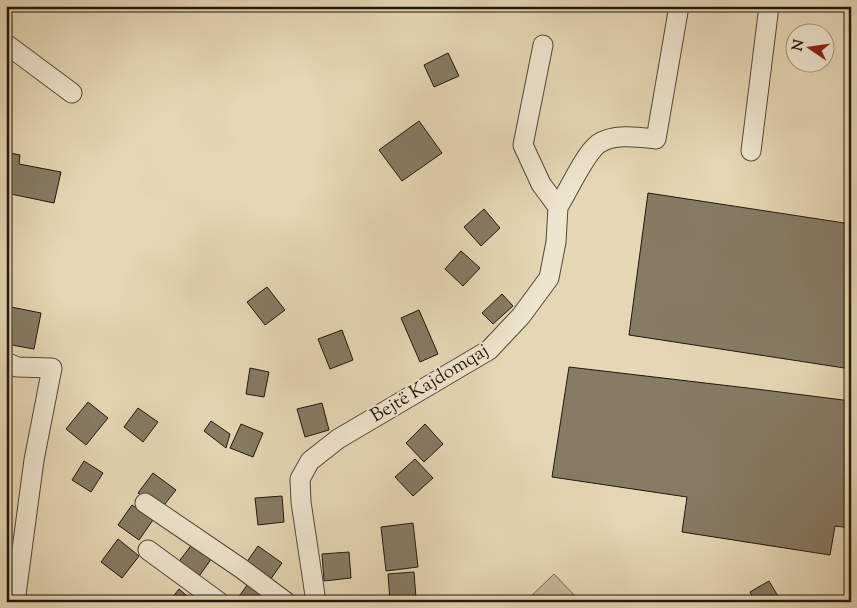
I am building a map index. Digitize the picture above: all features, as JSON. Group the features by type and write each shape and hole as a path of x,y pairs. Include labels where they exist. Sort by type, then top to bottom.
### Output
{"street":[{"path":"543,45 523,146 542,184 558,207 588,154 599,143 612,139 635,137 656,139 679,6"},
{"path":"751,151 769,6"},
{"path":"6,44 72,93"},
{"name":"Bejtë Kajdomqaj","path":"316,602 301,502 300,478 310,461 338,439 489,350 521,316 549,278 556,242 558,207"},
{"path":"6,362 16,367 52,368 34,460 15,602"},
{"path":"145,503 242,569 286,602"},
{"path":"148,550 219,602"}],"shaded area":[{"path":"554,574 579,600 576,602 525,602"}],"building":[{"path":"448,53 459,76 434,87 424,65"},
{"path":"419,121 442,153 402,181 379,150"},
{"path":"6,152 20,155 19,164 61,172 54,203 6,193"},
{"path":"648,193 851,224 851,369 629,335"},
{"path":"484,209 500,228 481,246 464,227"},
{"path":"461,251 480,268 463,286 445,269"},
{"path":"267,287 285,310 265,325 247,302"},
{"path":"502,294 513,306 493,324 482,313"},
{"path":"6,306 41,313 34,349 6,344"},
{"path":"419,310 438,354 420,362 401,318"},
{"path":"342,330 353,360 330,369 318,339"},
{"path":"569,367 851,401 851,528 835,526 830,555 682,532 687,497 552,477"},
{"path":"250,368 269,372 264,397 246,394"},
{"path":"88,402 108,418 86,445 66,429"},
{"path":"322,403 329,430 305,437 297,409"},
{"path":"138,408 158,422 143,442 124,427"},
{"path":"211,421 230,434 226,448 204,431"},
{"path":"241,424 263,433 253,457 230,448"},
{"path":"425,424 443,444 424,462 406,443"},
{"path":"415,459 433,478 413,496 395,477"},
{"path":"84,461 103,473 91,492 72,480"},
{"path":"153,473 176,490 161,509 138,493"},
{"path":"282,496 284,522 258,525 255,498"},
{"path":"132,505 153,520 139,540 118,525"},
{"path":"413,523 418,567 386,571 381,527"},
{"path":"118,539 139,556 122,578 101,562"},
{"path":"193,543 212,558 197,579 177,564"},
{"path":"258,546 282,563 268,583 244,566"},
{"path":"349,552 351,578 324,581 322,554"},
{"path":"414,572 416,598 390,601 388,574"},
{"path":"769,581 779,598 774,602 756,602 750,592"},
{"path":"248,584 271,599 269,602 235,602"},
{"path":"179,589 194,602 169,602"}]}
